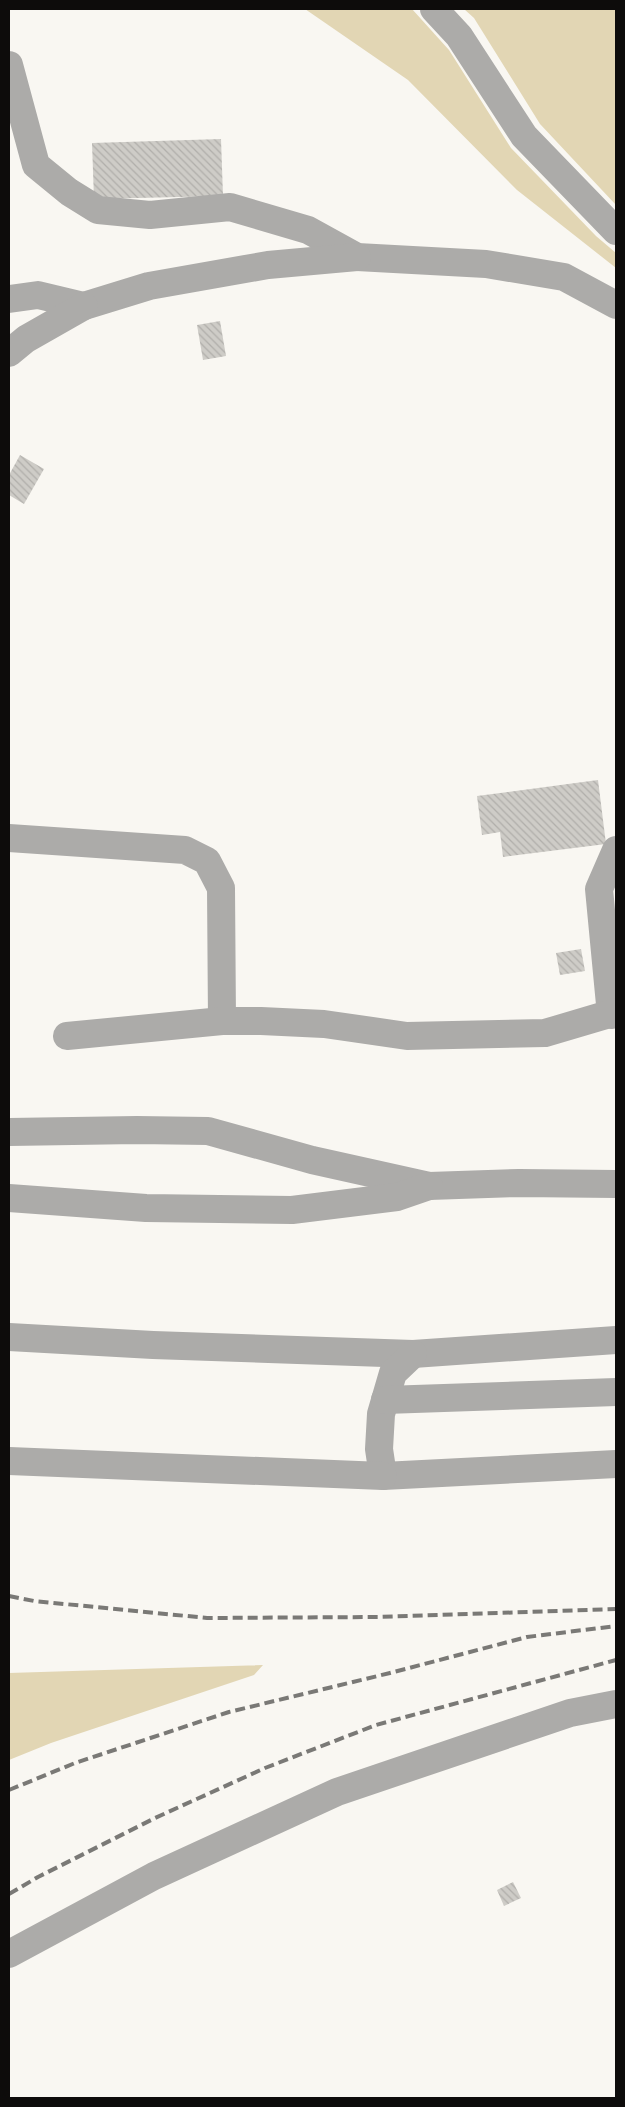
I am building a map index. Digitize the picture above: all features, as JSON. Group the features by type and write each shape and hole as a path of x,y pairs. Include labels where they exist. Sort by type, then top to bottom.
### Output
{"street":[{"path":"434,9 459,36 524,136 616,231"},
{"path":"9,66 36,165 69,192 98,210 150,216 230,207 308,230 357,257"},
{"path":"9,353 26,339 84,306 149,286 268,265 357,257 486,264 564,277 616,305"},
{"path":"9,299 38,295 84,306"},
{"path":"9,838 185,850 207,861 221,888 222,1022"},
{"path":"67,1036 222,1022 261,1021 324,1024 407,1036 545,1033 614,1014 599,889 616,850"},
{"path":"9,1132 208,1131 312,1160 428,1186 519,1183 616,1184"},
{"path":"9,1198 146,1208 292,1210 396,1197 428,1186"},
{"path":"9,1337 153,1345 413,1354 616,1340"},
{"path":"383,1476 379,1449 381,1414 393,1373 413,1354"},
{"path":"385,1400 616,1392"},
{"path":"9,1461 383,1476 616,1464"},
{"path":"9,1954 154,1876 337,1792 570,1713 616,1704"}],"shaded area":[{"path":"305,9 412,9 449,50 511,148 596,236 616,253 616,268 517,190 408,80"},
{"path":"464,9 616,9 616,205 540,124 474,18"},
{"path":"263,1665 254,1675 51,1743 9,1760 9,1673"}],"building":[{"path":"221,139 223,196 94,199 92,143"},
{"path":"220,321 226,356 203,360 197,325"},
{"path":"20,455 44,469 24,504 9,495 9,475"},
{"path":"598,780 606,844 503,857 500,832 482,835 477,796"},
{"path":"581,949 585,971 560,975 556,953"},
{"path":"513,1882 521,1898 504,1906 497,1890"}],"railway":[{"path":"9,1596 34,1601 207,1618 378,1617 616,1609"},
{"path":"9,1790 75,1763 229,1712 527,1637 616,1626"},
{"path":"9,1894 38,1877 155,1818 265,1768 376,1725 616,1660"}]}
